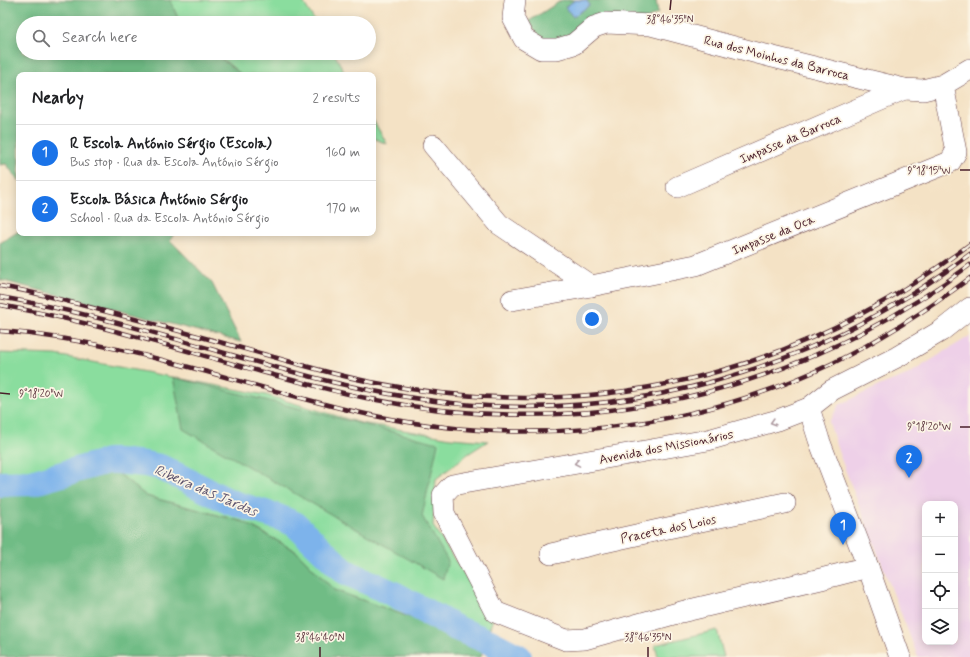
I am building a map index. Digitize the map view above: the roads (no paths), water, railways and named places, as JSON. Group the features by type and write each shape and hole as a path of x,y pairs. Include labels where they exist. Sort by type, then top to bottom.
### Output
{"street":[{"name":"Rua dos Moinhos da Barroca","path":"514,9 524,39 542,49 557,49 574,44 594,27 606,23 651,25 904,89 923,90 943,86"},
{"path":"943,86 970,69"},
{"name":"Impasse da Oca","path":"512,300 696,265 950,162 956,152 943,86"},
{"name":"Impasse da Barroca","path":"677,187 904,89"},
{"path":"433,146 500,224 591,286"},
{"name":"Avenida dos Missionários","path":"868,567 681,612 585,639 566,640 495,612 444,513 443,496 452,485 708,440 778,420 809,408 832,390 897,357 941,331 970,308"},
{"path":"809,408 819,440 868,567 900,657"},
{"name":"Praceta dos Loios","path":"551,554 785,503"}],"water":[{"path":"575,0 586,0 590,5 573,17 565,7"}],"waterway":[{"name":"Ribeira das Jardas","path":"0,484 31,483 108,461 145,464 160,467 230,502 295,524 348,573 394,594 456,628 490,642 519,657"}],"railway":[{"path":"0,286 65,301 359,380 452,394 532,398 610,393 686,380 760,358 832,328 902,290 970,244"},
{"path":"0,297 84,314 290,371 370,390 468,405 553,406 618,401 681,390 742,373 803,351 861,323 917,291 970,254"},
{"path":"0,305 33,311 99,327 262,372 366,398 447,411 527,415 606,410 683,398 758,377 831,348 902,310 970,265"},
{"path":"0,331 89,343 176,363 348,410 409,422 471,429 532,432 594,429 655,420 715,407 774,388 831,364 885,335 937,302 970,278"}],"place":[{"name":"Escola Básica António Sérgio","path":"909,478"},
{"name":"R Escola António Sérgio (Escola)","path":"843,545"}]}
